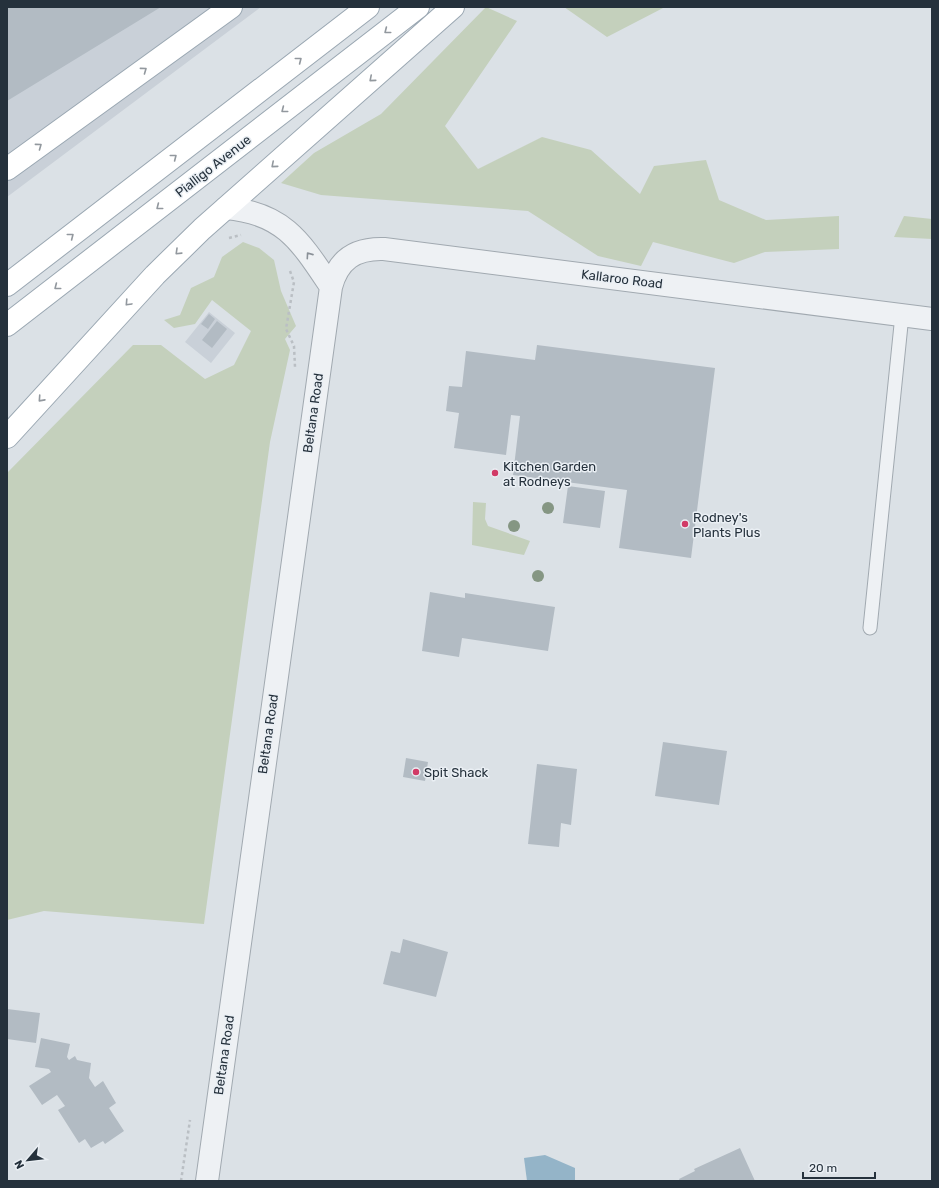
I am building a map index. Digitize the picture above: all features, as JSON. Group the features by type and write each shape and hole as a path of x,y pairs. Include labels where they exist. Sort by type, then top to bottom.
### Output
{"main road":[{"path":"7,169 231,7"},
{"path":"7,286 368,7"},
{"name":"Pialligo Avenue","path":"7,325 418,7"},
{"path":"7,436 154,275 226,208 453,7"}],"street":[{"path":"226,208 250,211 266,216 281,225 299,242 331,287"},
{"name":"Kallaroo Road","path":"331,287 337,269 349,258 366,250 384,249 932,319"},
{"name":"Beltana Road","path":"207,1181 331,287"}],"lane":[{"path":"870,628 902,315"}],"path":[{"path":"224,243 230,238 243,235"},
{"path":"290,269 294,282 286,329 294,346 295,373"},
{"path":"181,1181 190,1119"}],"shaded area":[{"path":"7,7 261,7 7,197"},
{"path":"209,312 235,333 211,363 185,342"}],"green space":[{"path":"486,7 517,21 445,126 478,169 542,137 591,150 640,194 654,166 706,160 719,200 766,220 839,216 839,249 765,252 734,263 653,242 641,266 598,256 528,211 321,195 281,183 314,153 381,114"},
{"path":"564,7 665,7 607,37"},
{"path":"904,216 932,219 932,239 894,237"},
{"path":"243,242 259,248 274,260 281,291 296,326 285,339 290,350 270,442 204,924 44,911 7,920 7,473 133,345 161,345 205,379 234,365 251,331 212,300 195,324 174,328 164,320 180,315 191,288 214,277 222,257"},
{"path":"473,502 486,503 485,519 488,526 530,541 524,555 472,545"}],"water":[{"path":"545,1155 575,1168 575,1181 527,1181 524,1158"}],"building":[{"path":"7,7 161,7 7,101"},
{"path":"209,314 215,319 208,329 201,324"},
{"path":"217,321 227,329 212,348 202,340"},
{"path":"537,345 715,368 691,558 619,548 627,490 513,475 520,416 511,415 506,455 454,448 459,413 446,411 449,386 462,387 466,351 535,360"},
{"path":"568,486 605,491 600,528 563,523"},
{"path":"430,592 465,598 465,593 555,607 548,651 462,638 459,657 422,651"},
{"path":"663,742 727,751 719,805 655,796"},
{"path":"406,758 428,762 425,781 403,777"},
{"path":"537,764 577,769 571,825 561,823 559,847 528,844"},
{"path":"403,939 448,952 436,997 383,984 391,951 400,953"},
{"path":"7,1009 40,1013 36,1043 7,1039"},
{"path":"41,1038 70,1044 67,1057 69,1060 75,1056 77,1060 91,1063 89,1078 95,1087 103,1081 116,1103 109,1108 124,1131 105,1144 103,1141 91,1148 85,1139 79,1143 58,1110 65,1106 57,1095 42,1105 29,1086 51,1072 49,1069 35,1067"},
{"path":"740,1148 755,1181 680,1181 679,1179 695,1171 694,1169"}],"place":[{"name":"Kitchen Garden at Rodneys","path":"495,473"},
{"name":"Rodney's Plants Plus","path":"685,524"},
{"name":"Spit Shack","path":"416,772"}]}
